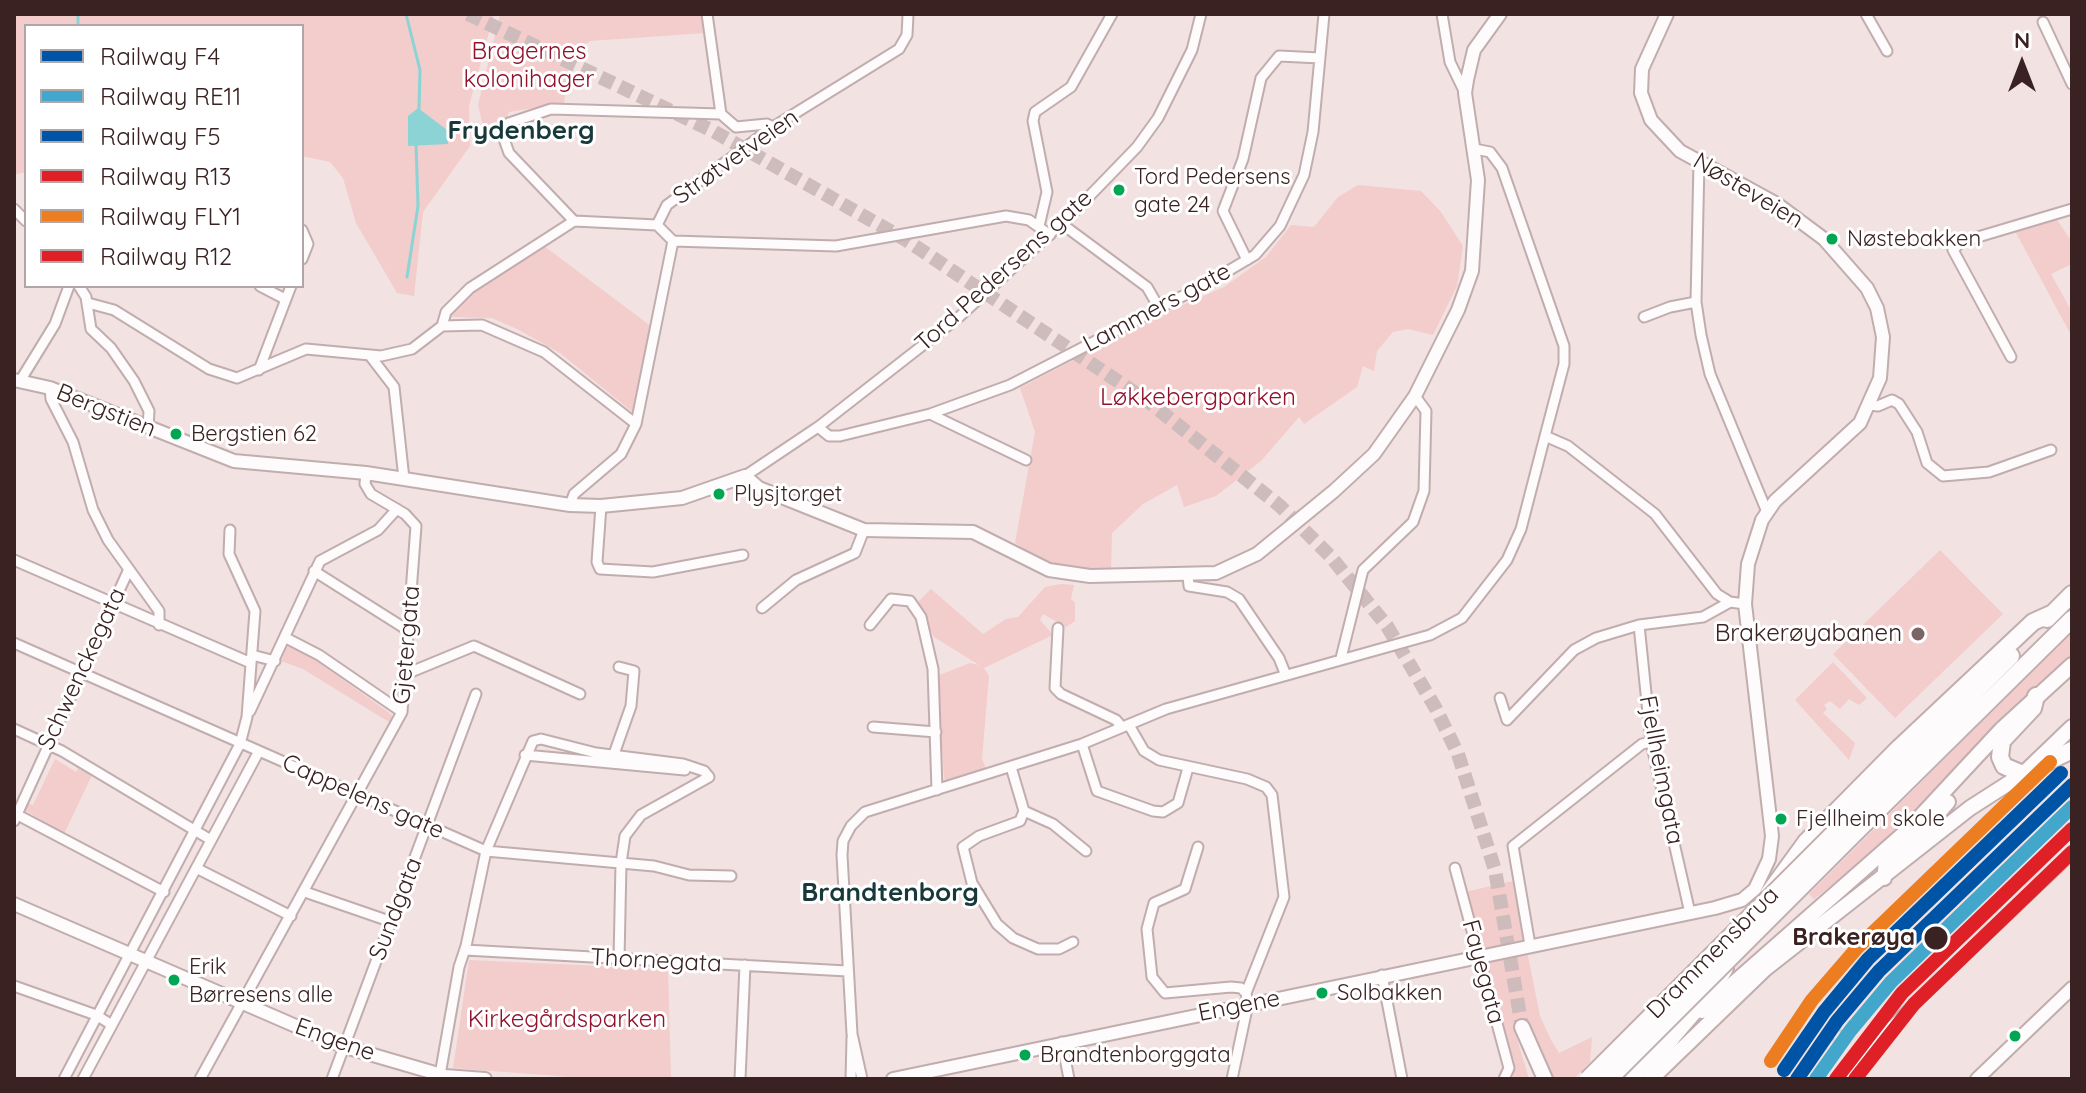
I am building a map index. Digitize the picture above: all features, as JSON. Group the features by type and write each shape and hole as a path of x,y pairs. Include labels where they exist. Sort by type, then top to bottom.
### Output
{"highway":[{"path":"1845,833 2072,594"},
{"path":"1665,1045 1709,994 1752,917 1806,842 1966,683 2033,622 2053,613"},
{"path":"1845,833 2072,619"},
{"path":"2036,696 2033,708 2000,746 2004,766 2023,774 2072,750"},
{"name":"Drammensbrua","path":"1588,1079 1845,833"},
{"name":"Drammensbrua","path":"1609,1079 1845,833"}],"main road":[{"path":"745,476 759,488 864,530 973,532 1049,570 1090,576 1188,576 1228,569 1266,547 1374,454 1415,396 1458,310 1472,271 1478,214 1475,149 1465,93 1474,50 1500,14"},
{"name":"Nøsteveien","path":"1667,14 1642,69 1643,103 1667,140 1699,162 1795,216 1824,239 1862,281 1877,308 1883,337 1880,378 1870,405 1850,436 1783,493 1767,512 1748,564 1745,604 1769,801 1771,850 1766,869 1749,896 1733,904 1690,913"},
{"name":"Bergstien","path":"17,381 50,388 234,461 366,473 570,505 601,506 682,498 745,476"},
{"path":"1632,1079 1665,1045 1908,830 2036,696 2072,665"},
{"path":"1651,1079 1748,983 1970,808 2023,774 2072,727"},
{"path":"1884,878 1884,866 1926,828 1959,789 1962,773"},
{"path":"1834,895 1866,879 1884,878"},
{"name":"Engene","path":"14,904 342,1046 438,1076 485,1079"},
{"name":"Engene","path":"893,1079 942,1074 1247,998 1382,975 1690,913"},
{"path":"1977,1079 2072,988"},
{"path":"1535,1079 1522,1027 1545,1079"}],"street":[{"path":"707,14 721,114"},
{"path":"1039,226 1047,192 1033,121 1035,112 1071,87 1112,14"},
{"name":"Tord Pedersens gate","path":"745,476 818,427 975,304 1062,224 1137,147 1158,118 1192,50 1201,14"},
{"name":"Lammers gate","path":"818,427 829,436 840,436 930,414 1010,385 1247,260 1271,238 1299,190 1313,132 1324,14"},
{"path":"1442,14 1450,62 1465,93"},
{"path":"1866,14 1887,51"},
{"name":"Strøtvetveien","path":"570,505 574,494 621,454 636,424 673,241 657,225 667,205 773,127 899,49 907,35 908,15"},
{"path":"2043,22 2072,84"},
{"path":"1247,260 1223,211 1243,159 1261,78 1270,61 1279,56 1320,58"},
{"path":"574,221 509,153 504,139 509,123 551,109 721,114 736,127 767,124 773,127"},
{"path":"851,1079 852,1034 843,841 865,812 1082,744 1166,709 1285,673 1430,635 1462,618 1482,597 1516,542 1564,364 1564,346 1502,168 1490,152 1475,149"},
{"path":"1699,162 1696,302 1710,374 1767,512"},
{"path":"2011,357 1953,250 1961,242 2072,209"},
{"path":"673,241 836,246 1006,216 1039,226 1050,235"},
{"path":"442,326 446,312 470,288 574,221 657,225"},
{"path":"1062,224 1147,287 1158,306"},
{"path":"304,254 308,244 305,233"},
{"path":"17,381 55,324 68,288"},
{"path":"80,288 88,303 91,329 111,348 134,381 149,411 148,427"},
{"path":"264,288 285,299"},
{"path":"259,370 290,288"},
{"path":"1644,317 1670,307 1696,302"},
{"path":"88,303 114,310 209,369 237,378 306,349 371,357 412,349 442,326 482,325 535,347 636,424"},
{"path":"371,357 394,387 404,479"},
{"name":"Schwenckegata","path":"15,816 129,569 108,540 93,510 73,442 51,399 50,388"},
{"path":"1341,658 1363,570 1413,522 1424,491 1426,411 1415,396"},
{"path":"1870,405 1878,406 1892,400 1899,404 1917,432 1931,468 1943,476 1989,472 2051,450"},
{"path":"930,414 1026,460"},
{"path":"1545,436 1568,446 1655,514 1717,594 1730,602 1745,604"},
{"name":"Gjetergata","path":"200,1079 402,712 416,526 397,509 371,494 365,484 366,473"},
{"path":"601,506 597,562 600,569 653,572 743,555"},
{"path":"247,717 286,638 314,571 329,554 378,530 397,509"},
{"path":"64,1079 240,744 247,717 255,611 229,554 230,530"},
{"path":"762,608 796,580 855,553 864,530"},
{"path":"14,560 159,625 252,659 275,661"},
{"path":"129,569 159,611 159,625"},
{"path":"314,571 409,631"},
{"path":"1188,576 1189,586 1227,592 1239,599 1279,658 1285,673"},
{"path":"870,625 891,599 910,601 916,608 929,641 937,790"},
{"path":"1500,698 1507,720 1574,650 1596,638 1639,625 1703,617 1730,602"},
{"name":"Fjellheimgata","path":"1639,625 1651,742 1690,913"},
{"path":"1058,628 1055,688 1061,694 1125,726 1144,751 1159,760 1247,779 1266,787 1272,795 1284,897 1247,998 1232,1079"},
{"path":"286,638 319,655 402,712"},
{"name":"Cappelens gate","path":"14,643 486,851 621,863 689,875 731,876"},
{"path":"406,674 474,646 580,694"},
{"path":"614,754 631,706 634,671 619,667"},
{"name":"Sundgata","path":"332,1079 476,694"},
{"path":"873,727 936,732"},
{"path":"14,729 48,744 211,840"},
{"path":"438,1076 486,851 533,741 541,739 697,768 709,777 641,815 625,836 621,863 619,960"},
{"path":"1530,945 1513,846 1642,744 1651,742"},
{"path":"1082,744 1097,791 1153,811 1163,812 1178,803 1188,768"},
{"path":"85,1078 259,751"},
{"path":"525,755 684,770 697,768"},
{"path":"1011,767 1024,811 1020,821 979,836 963,847 972,883 997,924 1013,938 1038,949 1059,949 1073,942"},
{"path":"1024,811 1053,824 1086,851"},
{"path":"15,816 164,892"},
{"path":"1198,847 1185,889 1154,903 1147,929 1152,977 1165,993 1231,987 1241,988 1247,998"},
{"path":"1842,1079 1867,1049 2072,854"},
{"path":"196,868 291,916"},
{"name":"Fayegata","path":"1455,868 1509,1068 1506,1077"},
{"path":"305,892 392,922"},
{"name":"Thornegata","path":"465,950 847,971"},
{"path":"740,1079 745,965"},
{"path":"1382,975 1402,1079"},
{"path":"14,986 96,1015 112,1025"},
{"path":"852,1034 862,1079"},
{"path":"1062,1042 1069,1079"}],"green space":[{"path":"14,14 494,14 469,106 470,146 423,212 414,296 397,293 356,223 343,178 330,162 304,156 304,24 24,24 24,172 14,175","holes":["418,108 443,129 409,146 408,116"]},
{"name":"Bragernes kolonihager","path":"500,14 703,14 705,33 590,41 570,56 564,103 509,112 501,134 482,122 478,105"},
{"name":"Løkkebergparken","path":"1358,185 1421,191 1441,212 1463,246 1457,286 1433,335 1408,329 1393,332 1377,351 1374,371 1363,366 1357,387 1304,424 1299,417 1261,461 1216,496 1184,507 1177,485 1143,504 1112,533 1111,570 1065,566 1038,558 1015,543 1035,432 1020,388 1158,316 1224,287 1266,257 1291,225 1314,227 1338,197"},
{"path":"2055,217 2072,242 2072,264 2051,274 2072,312 2072,337 2014,229"},
{"path":"544,246 652,327 635,414 560,353 519,330 492,318 450,317 453,310 485,282"},
{"name":"Brakerøyabanen","path":"1940,550 2003,614 1895,718 1833,654"},
{"path":"1074,585 1071,599 1075,603 1075,621 1066,627 1043,614 1040,620 1053,635 984,668 989,676 982,759 987,771 949,781 944,779 937,676 970,663 979,665 934,637 917,603 931,589 983,634 1006,619 1018,617 1045,587"},
{"path":"2072,632 2072,658 2021,701 1880,847 1814,899 1809,894"},
{"path":"294,644 392,715 389,722 303,669 281,661 286,648"},
{"path":"1833,662 1867,698 1859,705 1849,699 1840,709 1830,701 1824,705 1827,709 1823,713 1855,743 1849,760 1795,700"},
{"path":"55,759 76,772 80,764 94,771 64,834 23,809 26,803 33,805"},
{"path":"1513,881 1540,1016 1551,1040 1559,1053 1592,1037 1590,1062 1574,1079 1550,1079 1529,1026 1514,1029 1529,1079 1514,1079 1465,892"},
{"name":"Kirkegårdsparken","path":"469,960 668,969 671,1077 570,1077 453,1068"}],"water":[{"path":"418,108 447,130 448,144 408,146 408,116"}],"waterway":[{"path":"78,14 78,24"},
{"path":"406,14 420,70 419,109"},
{"path":"407,277 418,206 416,144"}],"tunnel":[{"path":"468,14 713,131 906,240 1149,402 1280,506 1331,557 1387,626 1435,707 1458,754 1495,870 1522,1027"}],"railway":[{"path":"1802,1079 1829,1043 1888,984"}],"rail line":[{"name":"FLY1","path":"1771,1061 1812,1000 1857,948 2050,762"},
{"name":"F5","path":"1784,1070 1824,1012 1868,959 2061,773"},
{"name":"F4","path":"1797,1079 1837,1021 1879,971 2072,785"},
{"name":"RE11","path":"1816,1079 1850,1031 1891,982 2072,807"},
{"name":"R13","path":"1836,1079 1902,993 2072,829"},
{"name":"R12","path":"1855,1079 1914,1004 2072,852"}],"place":[{"name":"Tord Pedersens gate 24","path":"1119,190"},
{"name":"Nøstebakken","path":"1832,239"},
{"name":"Bergstien 62","path":"176,434"},
{"name":"Plysjtorget","path":"719,494"},
{"name":"Brakerøyabanen","path":"1918,634"},
{"name":"Fjellheim skole","path":"1781,819"},
{"name":"Brakerøya","path":"1936,938"},
{"name":"Erik Børresens alle","path":"174,980"},
{"name":"Solbakken","path":"1322,993"},
{"name":"Brandtenborggata","path":"1025,1055"}],"district":[{"name":"Frydenberg","path":"521,131"},
{"name":"Brandtenborg","path":"890,893"}]}
